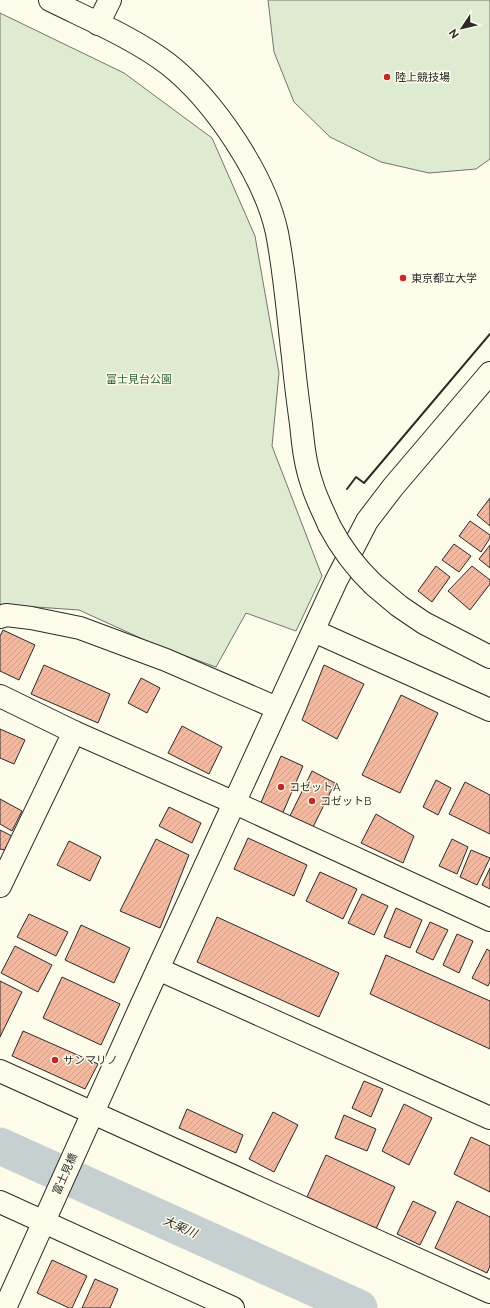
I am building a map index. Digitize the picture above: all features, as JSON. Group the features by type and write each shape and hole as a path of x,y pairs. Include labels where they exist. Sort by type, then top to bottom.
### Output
{"street":[{"path":"50,0 133,42 168,64 192,86 234,138 253,169 266,198 277,232 304,449 312,484 329,525 347,557 374,586 399,606 424,623 486,649"},
{"path":"98,24 110,0"},
{"name":"富士見橋","path":"5,1308 158,969 336,581 367,522 393,487 490,373"},
{"path":"0,617 31,618 80,628 166,660 277,708"},
{"path":"314,631 490,710"},
{"path":"0,696 74,732 235,803 490,920"},
{"path":"1,880 74,732"},
{"path":"158,969 490,1118"},
{"path":"0,1071 490,1292"},
{"path":"0,1202 48,1213 233,1308"}],"green space":[{"name":"陸上競技場","path":"268,0 490,0 490,159 476,169 429,173 381,162 330,137 294,102 274,52"},
{"name":"富士見台公園","path":"0,13 124,73 212,138 255,236 279,373 272,446 322,576 296,631 246,613 216,667 158,646 79,610 7,605 0,607"}],"building":[{"path":"490,498 490,526 477,515"},
{"path":"470,521 490,535 490,538 481,552 459,536"},
{"path":"454,544 471,556 459,572 442,560"},
{"path":"490,545 490,568 479,559"},
{"path":"436,566 450,577 432,602 418,591"},
{"path":"472,566 490,580 490,584 470,610 448,591"},
{"path":"3,630 35,645 19,680 0,671 0,636"},
{"path":"44,665 110,694 98,723 31,694"},
{"path":"324,665 364,684 337,739 302,720"},
{"path":"141,678 160,688 147,713 128,703"},
{"path":"401,695 438,713 400,793 362,775"},
{"path":"182,726 222,747 209,774 168,753"},
{"path":"0,729 25,740 14,764 0,758"},
{"name":"コゼットA","path":"281,756 303,766 281,817 259,807"},
{"name":"コゼットB","path":"312,771 335,783 311,831 288,820"},
{"path":"436,780 451,788 438,815 423,807"},
{"path":"465,782 490,795 490,834 449,814"},
{"path":"0,799 22,811 12,831 0,824"},
{"path":"169,807 201,823 192,843 159,826"},
{"path":"376,814 414,836 403,863 361,843"},
{"path":"0,830 12,836 5,850 0,849"},
{"path":"248,838 307,865 294,896 234,869"},
{"path":"156,839 189,855 160,928 120,911"},
{"path":"452,839 468,847 457,874 439,866"},
{"path":"69,841 101,857 90,881 57,865"},
{"path":"471,850 490,858 477,885 460,877"},
{"path":"490,868 490,889 482,885"},
{"path":"320,872 357,889 343,919 306,901"},
{"path":"362,894 388,906 374,935 348,923"},
{"path":"396,908 422,920 410,948 384,937"},
{"path":"29,914 68,932 56,956 17,937"},
{"path":"217,917 339,973 319,1017 197,962"},
{"path":"430,922 448,930 433,960 416,952"},
{"path":"81,925 130,948 114,983 65,960"},
{"path":"457,934 473,941 459,973 443,965"},
{"path":"15,946 52,965 38,992 1,973"},
{"path":"487,949 490,951 490,982 488,986 472,978"},
{"path":"386,955 490,1001 490,1049 370,994"},
{"path":"62,977 120,1004 101,1045 43,1018"},
{"path":"0,981 22,992 0,1037"},
{"name":"サンマリノ","path":"23,1031 98,1064 85,1089 12,1056"},
{"path":"364,1081 383,1089 371,1117 352,1108"},
{"path":"404,1104 432,1118 409,1165 382,1151"},
{"path":"187,1109 243,1135 236,1153 179,1128"},
{"path":"273,1112 298,1125 274,1172 249,1159"},
{"path":"344,1115 376,1129 367,1151 335,1138"},
{"path":"471,1137 490,1146 490,1192 454,1174"},
{"path":"326,1155 395,1187 376,1229 307,1197"},
{"path":"413,1201 436,1212 420,1245 397,1234"},
{"path":"457,1201 490,1217 490,1266 487,1273 435,1248"},
{"path":"52,1260 87,1276 72,1308 37,1293"},
{"path":"95,1279 118,1289 110,1308 82,1308"}],"waterway":[{"name":"大栗川","path":"0,1146 359,1308"}],"wall":[{"path":"347,489 356,477 364,483 490,334"}],"place":[{"name":"陸上競技場","path":"387,77"},
{"name":"東京都立大学","path":"403,278"},
{"name":"コゼットA","path":"281,787"},
{"name":"コゼットB","path":"312,801"},
{"name":"サンマリノ","path":"55,1060"}]}
